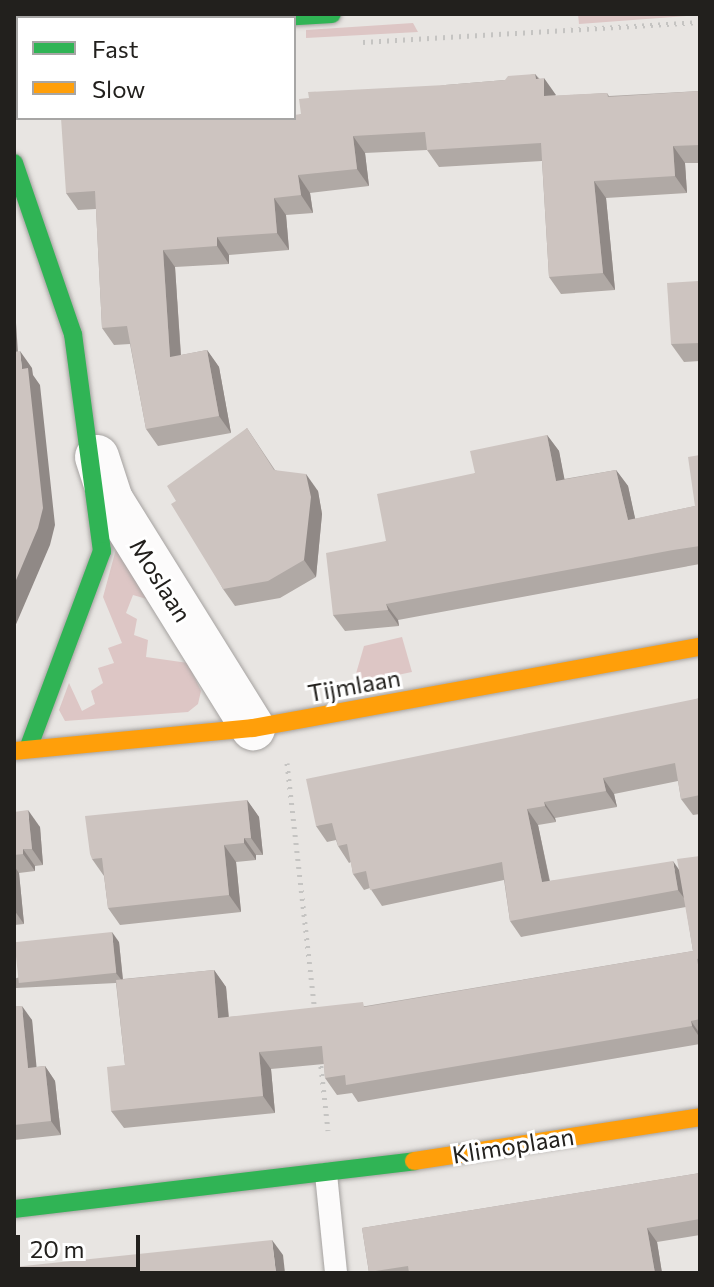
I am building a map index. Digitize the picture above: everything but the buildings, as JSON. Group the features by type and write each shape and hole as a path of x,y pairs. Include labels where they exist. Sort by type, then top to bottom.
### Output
{"street":[{"path":"296,16 332,14"},
{"name":"Moslaan","path":"14,163 73,334 102,551 21,750"},
{"name":"Moslaan","path":"86,423 111,500 268,725"},
{"name":"Tijmlaan","path":"21,750 268,725 700,647"},
{"name":"Klimoplaan","path":"14,1209 329,1174 700,1117"}],"lane":[{"path":"329,1174 336,1273"}],"path":[{"path":"355,43 700,22"},
{"path":"268,725 316,1018"},
{"path":"319,1049 329,1174"}],"shaded area":[{"path":"578,14 700,14 700,15 579,24"},
{"path":"413,23 418,32 306,38 306,30"},
{"path":"116,549 157,602 133,595 126,613 137,619 134,635 148,640 146,657 188,663 201,691 198,704 188,712 65,721 59,710 69,683 82,711 95,704 91,691 103,683 98,668 114,663 108,648 122,643 103,597"},
{"path":"402,637 412,672 353,684 364,646"}],"traffic: fast":[{"path":"296,16 332,14"},
{"path":"14,163 73,334 102,551 28,749"},
{"path":"14,1209 414,1161"}],"traffic: slow":[{"path":"14,751 253,728 700,647"},
{"path":"414,1161 700,1117"}]}
